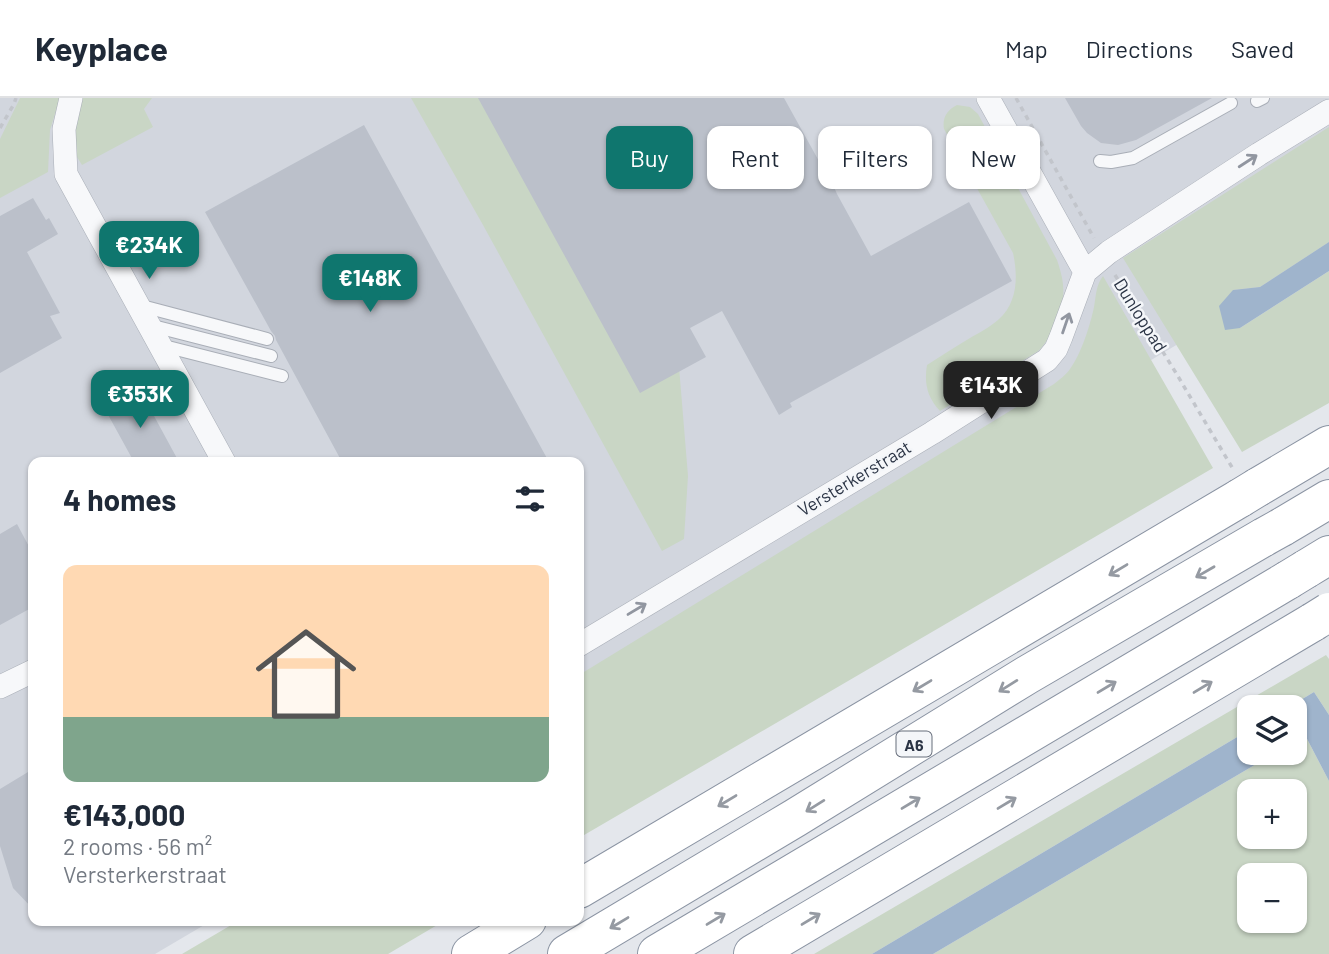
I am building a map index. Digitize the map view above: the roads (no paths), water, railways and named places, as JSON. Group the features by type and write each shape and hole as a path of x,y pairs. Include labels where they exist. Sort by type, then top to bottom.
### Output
{"highway":[{"path":"584,886 1329,445"},
{"name":"A6","path":"567,954 1027,675 1329,499"},
{"path":"657,954 1228,616 1309,571"},
{"path":"753,954 1321,617"},
{"path":"471,954 517,926"}],"street":[{"path":"71,98 64,129 66,174 221,457"},
{"path":"988,98 1085,272 1110,252 1247,161 1329,111"},
{"name":"Versterkerstraat","path":"584,642 932,433 1047,360 1056,349 1085,272"},
{"path":"0,687 28,673"}],"lane":[{"path":"1100,161 1133,158 1231,103"},
{"path":"149,325 267,340"},
{"path":"149,325 271,356"},
{"path":"149,325 282,376"}],"water":[{"path":"1329,242 1329,271 1240,328 1225,330 1219,306 1233,290 1260,287"},
{"path":"1314,692 1329,715 1329,781 1307,739 1307,696"},
{"path":"1237,737 1237,765 1255,765 933,954 872,954"}]}
